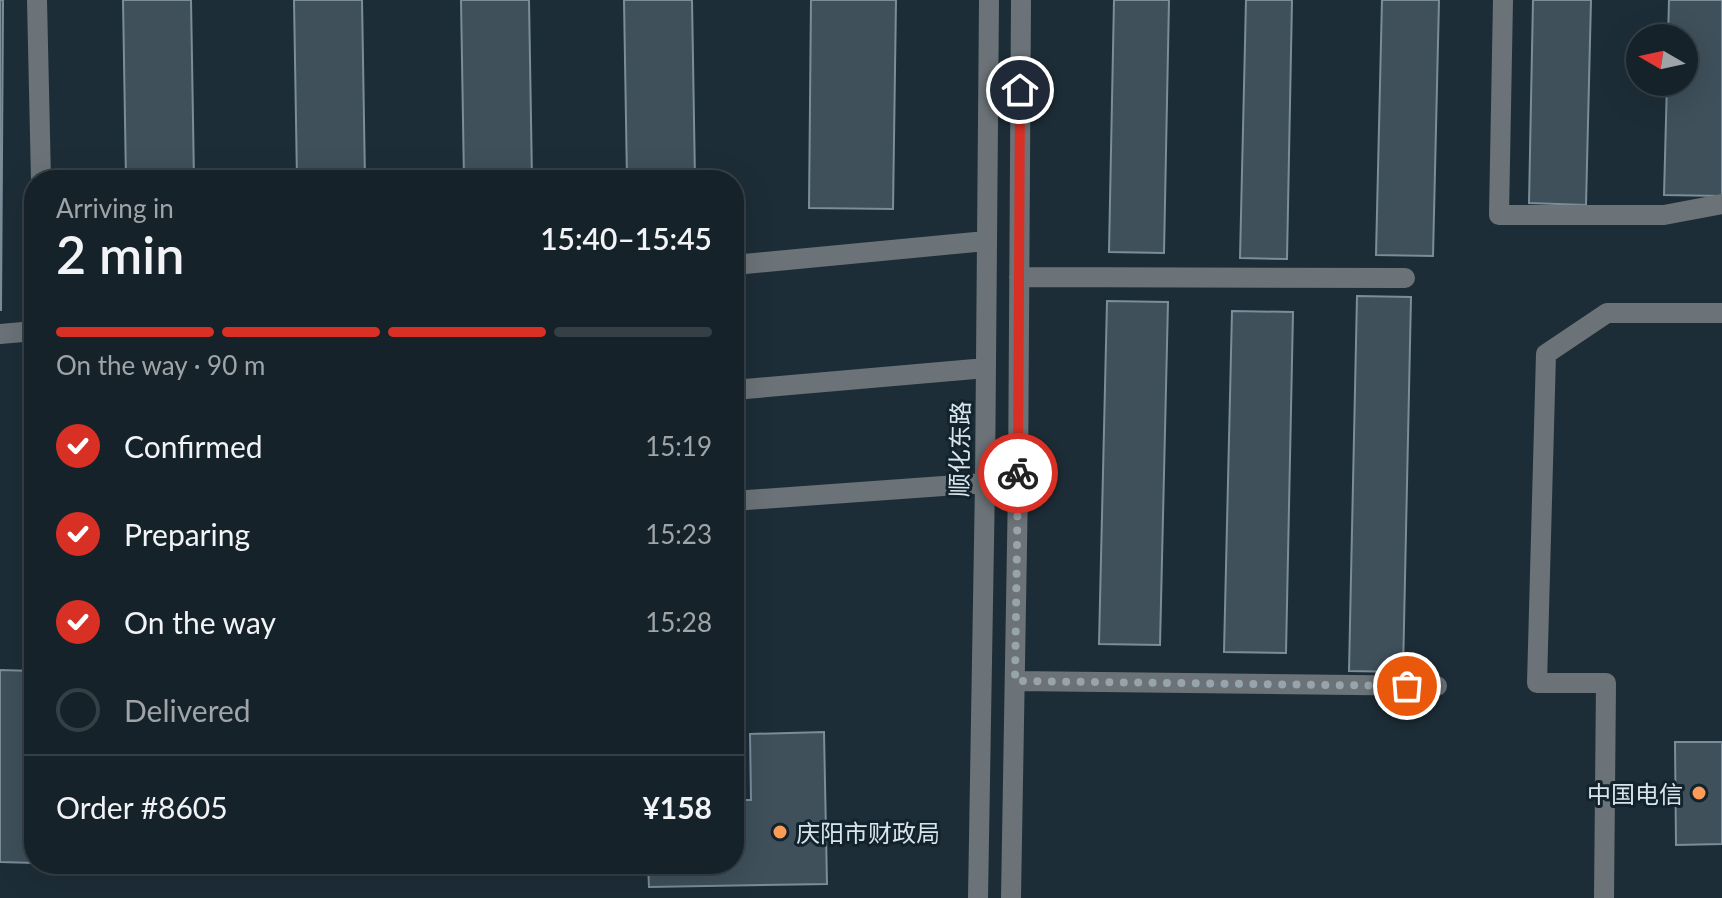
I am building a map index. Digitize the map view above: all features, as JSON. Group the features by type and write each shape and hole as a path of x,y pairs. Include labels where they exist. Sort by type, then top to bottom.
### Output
{"street":[{"path":"37,0 41,170"},
{"name":"顺化东路","path":"978,898 989,0"},
{"path":"1011,898 1021,0"},
{"path":"1503,0 1499,215 1664,215 1722,204"},
{"path":"744,264 986,241"},
{"path":"1019,277 1405,278"},
{"path":"1604,898 1606,683 1537,683 1546,354 1607,313 1722,313"},
{"path":"0,334 24,332"},
{"path":"744,389 986,368"},
{"path":"744,500 985,483"},
{"path":"1015,681 1437,686"}],"building":[{"path":"0,0 3,0 1,310 0,310"},
{"path":"123,0 191,0 194,170 126,170"},
{"path":"294,0 362,0 365,170 297,170"},
{"path":"461,0 529,0 532,170 464,170"},
{"path":"624,0 692,0 695,170 627,170"},
{"path":"811,0 896,0 893,209 809,208"},
{"path":"1114,0 1169,0 1164,253 1109,252"},
{"path":"1246,0 1292,0 1287,259 1240,258"},
{"path":"1382,0 1439,0 1433,256 1376,255"},
{"path":"1533,0 1591,0 1586,205 1529,203"},
{"path":"1669,0 1722,0 1722,196 1664,195 1667,96 1698,96 1698,24 1668,24"},
{"path":"1357,296 1411,297 1403,672 1349,671"},
{"path":"1107,301 1168,302 1160,645 1099,644"},
{"path":"1232,311 1293,312 1286,653 1224,652"},
{"path":"0,670 24,671 24,863 0,862"},
{"name":"庆阳市财政局","path":"824,732 827,884 649,887 648,874 744,874 744,800 751,800 750,734"},
{"name":"中国电信","path":"1675,742 1722,742 1722,844 1676,845"}],"way so far":[{"path":"1018,473 1015,681 1407,686"}],"place":[{"name":"中国电信","path":"1699,793"},
{"name":"庆阳市财政局","path":"780,832"}],"route":[{"path":"1018,473 1020,90"}]}
